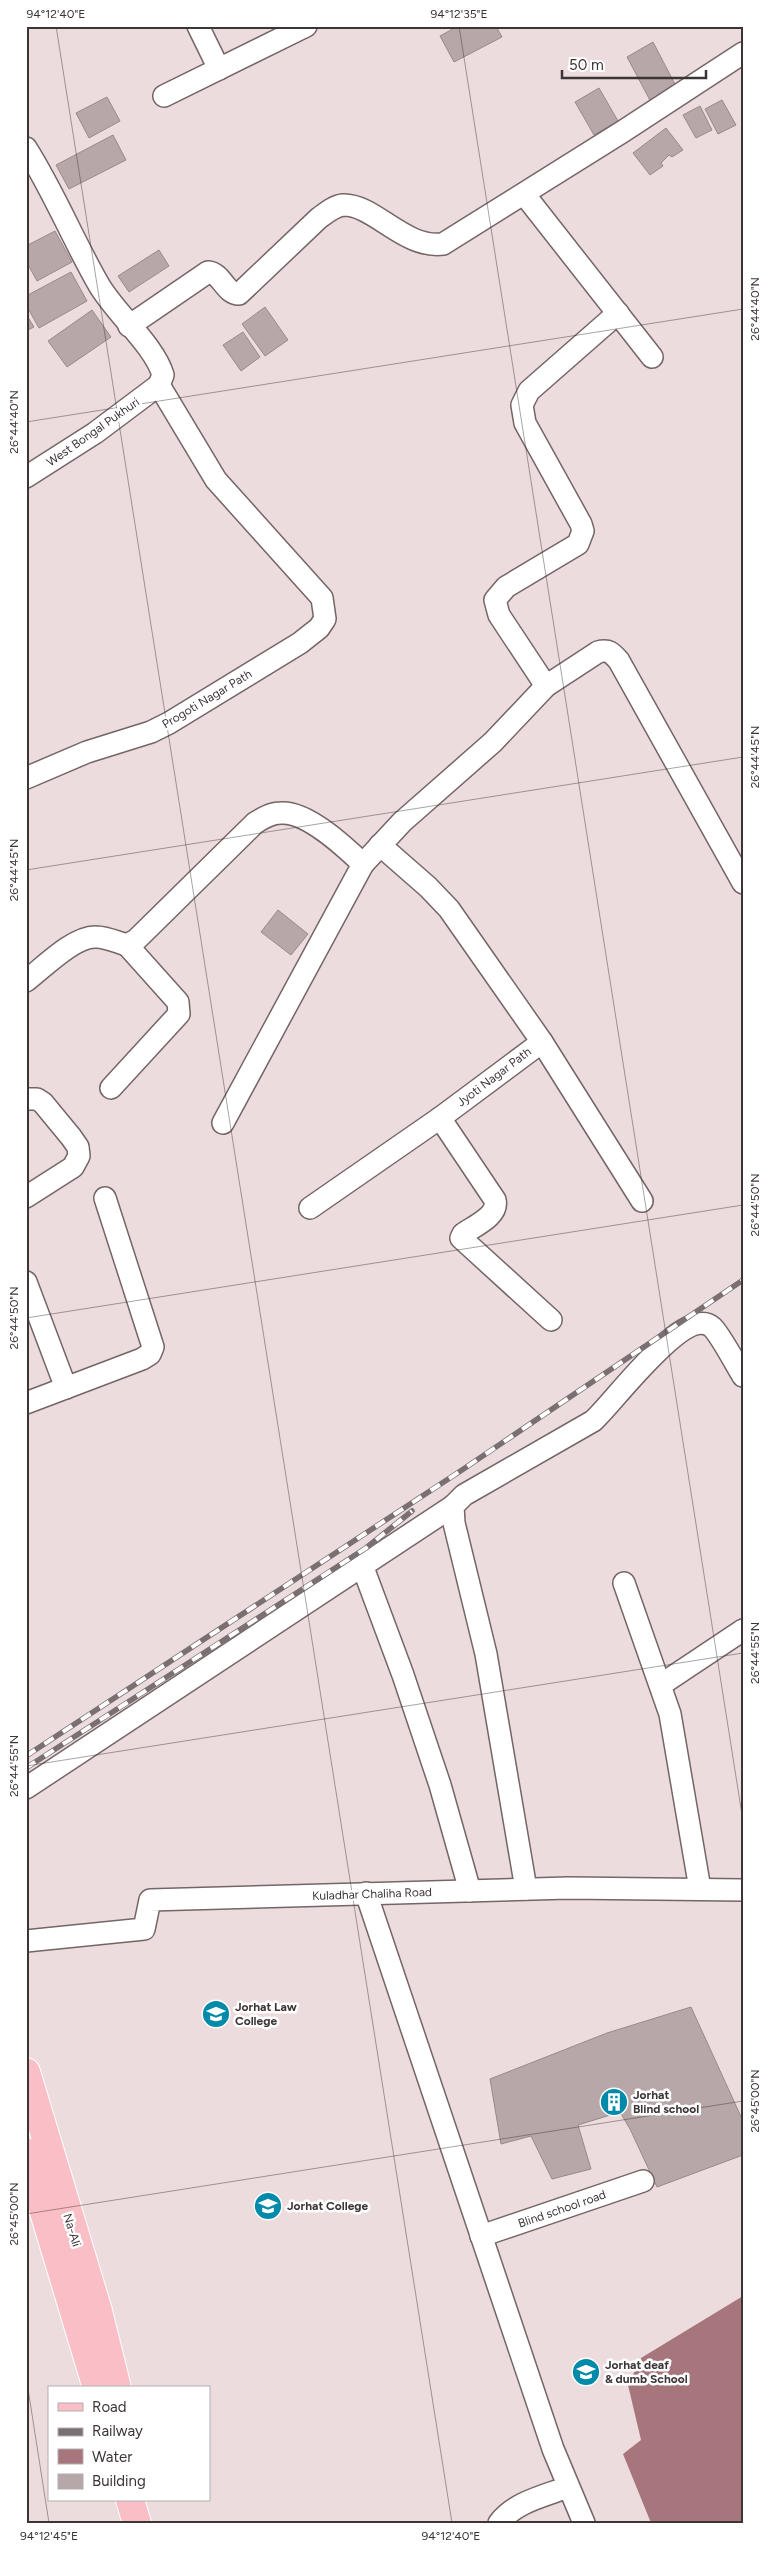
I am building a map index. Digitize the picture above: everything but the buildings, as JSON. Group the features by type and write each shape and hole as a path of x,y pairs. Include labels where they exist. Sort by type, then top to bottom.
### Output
{"main road":[{"name":"Na-Ali","path":"26,2072 98,2311 117,2386"},
{"path":"26,2152 96,2386"},
{"path":"26,2193 84,2386"},
{"path":"118,2502 124,2523"},
{"path":"131,2502 137,2523"},
{"path":"149,2502 154,2523"}],"street":[{"path":"198,26 219,69"},
{"path":"164,96 306,26"},
{"path":"129,326 208,272 217,275 231,292 240,294 319,218 329,210 342,205 355,207 417,241 430,245 443,244 743,53"},
{"path":"26,148 48,183 99,284 160,367 163,375 158,385"},
{"path":"524,194 652,357"},
{"path":"546,686 499,615 495,600 506,587 578,544 583,531 582,524 525,423 522,405 529,391 618,313"},
{"name":"West Bongal Pukhuri","path":"26,477 95,433 158,385"},
{"name":"Progoti Nagar Path","path":"26,778 87,752 151,732 169,723 300,643 319,628 325,618 322,598 216,480 158,385"},
{"path":"223,1123 362,864 402,822 483,752 546,686 598,652 606,650 612,653 619,661 743,883"},
{"path":"126,945 136,940 255,822 266,816 282,812 315,826 333,837 362,864"},
{"name":"Jyoti Nagar Path","path":"310,1208 440,1118 542,1042 449,909 428,887 380,846"},
{"path":"26,981 61,952 86,938 95,937 126,945 178,1002 180,1008 176,1019 111,1088"},
{"path":"542,1042 642,1201"},
{"path":"26,1099 36,1099 43,1103 78,1147 79,1156 73,1167 26,1197"},
{"path":"440,1118 496,1205 492,1214 462,1234 461,1238 551,1320"},
{"path":"26,1403 142,1358 150,1354 153,1347 105,1198"},
{"path":"26,1282 66,1388"},
{"path":"26,1788 453,1506 464,1495 593,1421 647,1361 684,1328 703,1323 713,1328 743,1376"},
{"path":"453,1506 454,1523 480,1628 495,1702 526,1889"},
{"path":"362,1565 437,1776 470,1891"},
{"path":"624,1583 662,1684 678,1752 700,1889"},
{"path":"662,1684 743,1630"},
{"name":"Kuladhar Chaliha Road","path":"26,1941 144,1929 150,1900 526,1889 743,1890"},
{"path":"366,1893 481,2236 568,2487 584,2523"},
{"name":"Blind school road","path":"481,2236 643,2181"},
{"path":"499,2523 507,2513 516,2507 568,2487"}],"water":[{"path":"743,2296 743,2523 651,2523 623,2454 641,2440 628,2385 641,2358"}],"railway":[{"path":"26,1756 462,1470 743,1280"},
{"path":"26,1768 366,1548 412,1511"}],"place":[{"name":"Jorhat Law College","path":"216,2014"},
{"name":"Jorhat Blind school","path":"614,2102"},
{"name":"Jorhat College","path":"268,2206"},
{"name":"Jorhat deaf & dumb School","path":"586,2372"}]}
